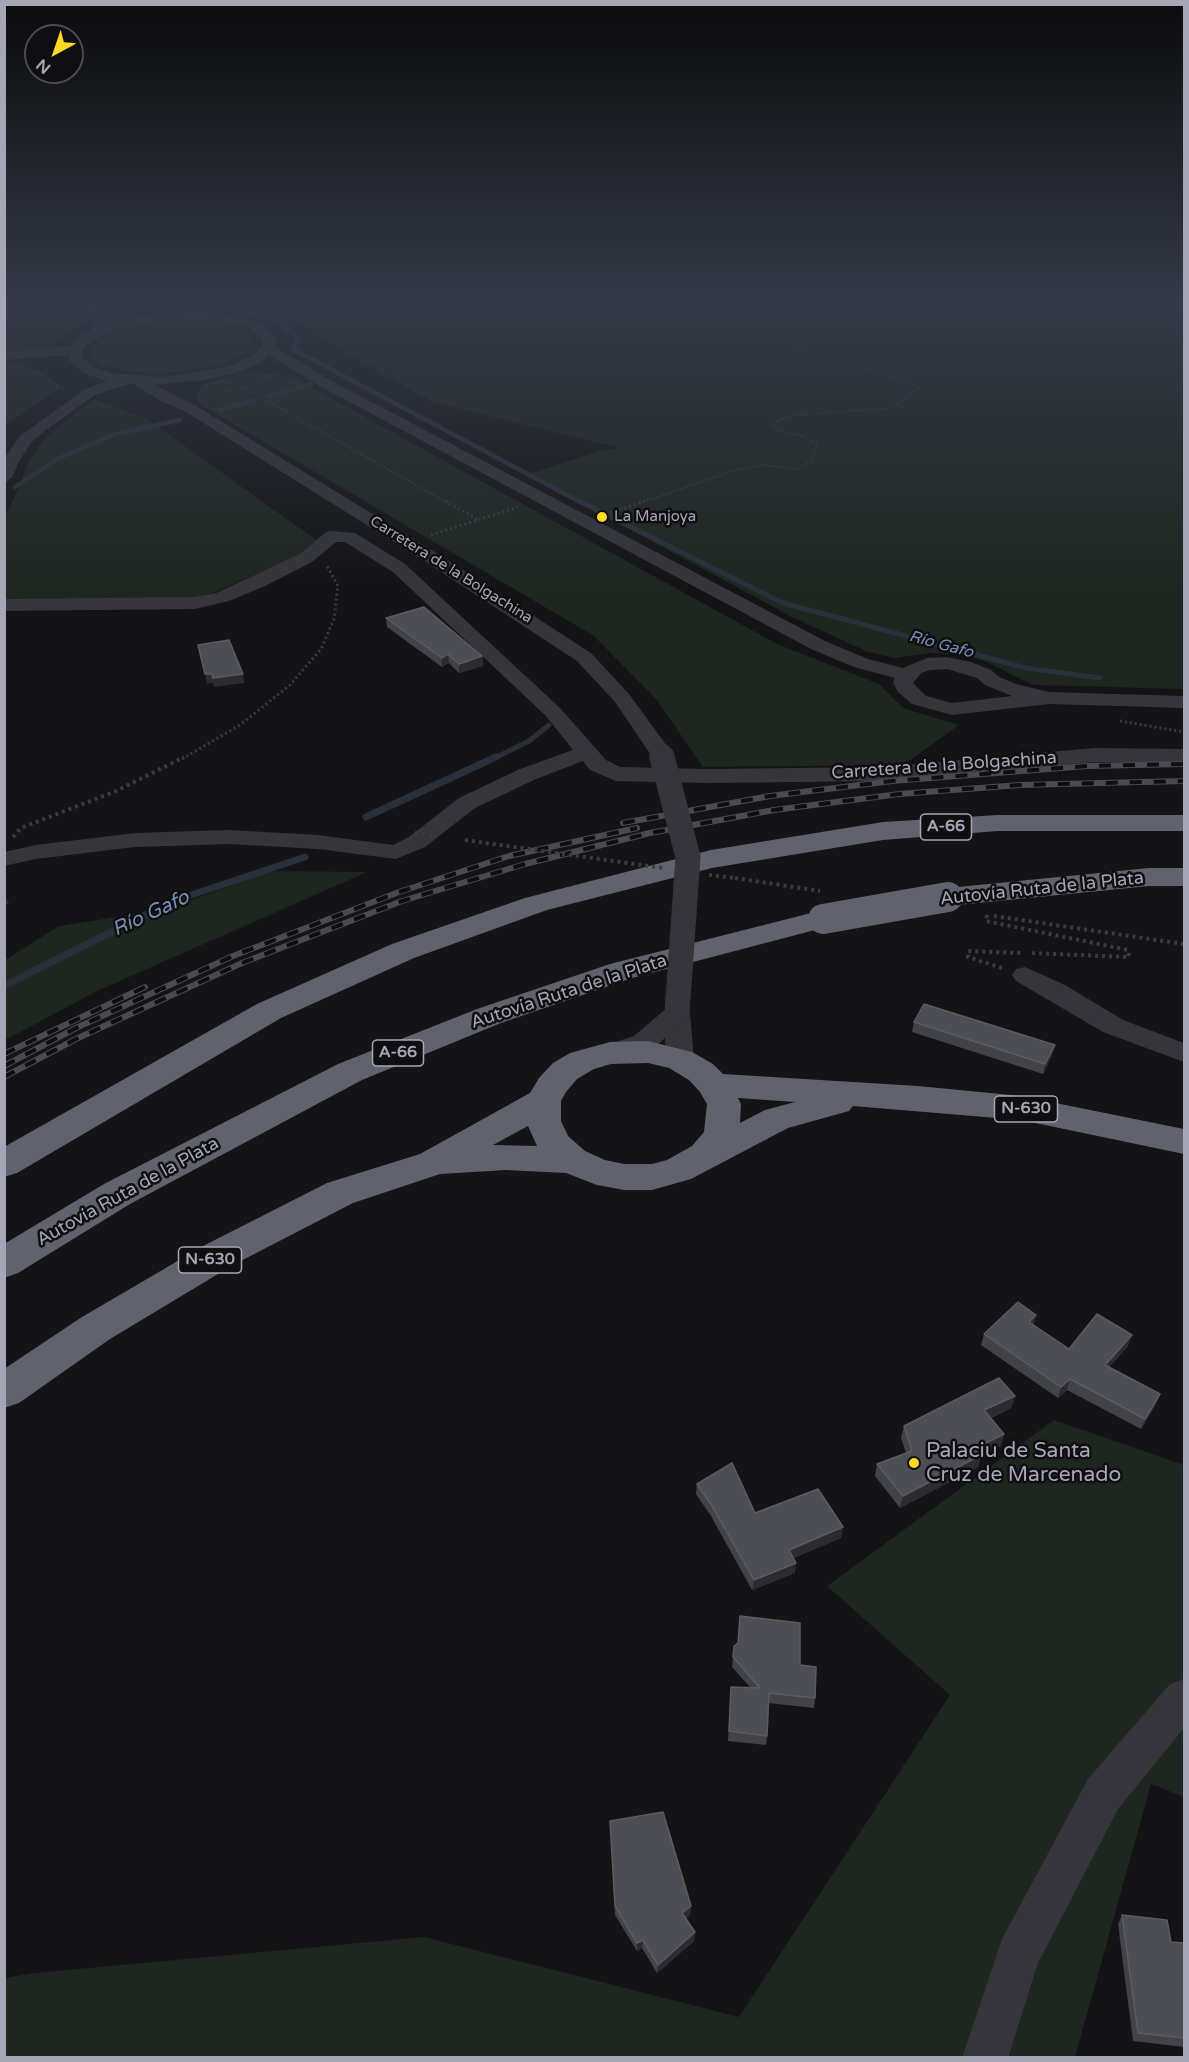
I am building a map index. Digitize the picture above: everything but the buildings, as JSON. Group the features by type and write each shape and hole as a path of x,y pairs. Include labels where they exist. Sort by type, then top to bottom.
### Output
{"highway":[{"name":"A-66","path":"4,1164 269,1011 403,951 537,904 711,859 884,831 998,823 1185,823"},
{"name":"Autovía Ruta de la Plata","path":"4,1263 117,1194 350,1072 489,1016 621,971 823,919 948,897 1149,877 1185,877"},
{"name":"N-630","path":"705,1155 721,1135 724,1104 714,1085 701,1072 680,1060 648,1052 610,1053 582,1061 565,1071 551,1086 544,1101 543,1121 554,1144 572,1160 597,1172 624,1177 652,1177 678,1170 777,1119 865,1096"},
{"name":"N-630","path":"714,1085 1021,1108 1185,1142"},
{"name":"N-630","path":"4,1391 96,1328 219,1255 340,1193 432,1163 544,1101"},
{"name":"N-630","path":"432,1163 506,1157 572,1160"}],"street":[{"path":"4,445 45,408 60,399"},
{"path":"4,478 10,461 27,439 80,399"},
{"name":"Carretera de la Bolgachina","path":"169,399 191,409 544,628 584,657 622,698 661,753 688,857 686,921 677,1013 680,1060"},
{"path":"188,399 191,409"},
{"path":"355,399 818,645 861,663 906,675"},
{"name":"Carretera de la Bolgachina","path":"317,549 332,536 349,537 399,568 553,712 598,765 616,774 708,776 882,774 1095,755 1185,756"},
{"path":"4,604 195,603 222,597 258,582 306,558 317,549"},
{"path":"399,568 432,558"},
{"path":"1049,698 1009,689 992,681 984,674 964,666 947,663 927,664 914,669 906,675 903,683 908,692 919,700 952,709 1049,698 1185,702"},
{"path":"983,704 993,698 996,689 992,681"},
{"path":"7,851 36,852 135,840 228,837 318,842 396,852 417,842 467,803 528,774 587,752"},
{"path":"1025,975 1113,1026 1185,1053"},
{"path":"610,1053 644,1041 677,1013"},
{"path":"985,2058 1018,1955 1103,1794 1185,1698"}],"path":[{"path":"263,399 479,520"},
{"path":"615,512 736,470 765,465 799,469 812,459 817,445 805,437 777,430 773,422 794,415 892,408 906,399"},
{"path":"408,543 543,499"},
{"path":"7,851 21,828 116,791 171,765 240,725 290,685 321,649 334,619 338,586 317,549"},
{"path":"415,833 436,836"},
{"path":"465,840 664,868"},
{"path":"699,873 735,878"},
{"path":"987,915 986,921 1128,950 1129,957 968,951 968,957 1025,975"}],"shaded area":[{"path":"5,399 43,399 5,426"},
{"path":"94,399 147,419 316,540 300,555 204,597 5,601 5,517 28,462 46,437"},
{"path":"197,399 333,399 777,644 879,684 903,708 959,725 903,765 703,767 656,699 594,636 198,403"},
{"path":"427,399 1184,399 1184,689 1033,685 985,661 962,655 930,653 895,658 868,652 792,617 528,474 601,451 620,448"},
{"path":"269,871 367,872 97,991 5,1040 5,960 59,926 168,909"},
{"path":"1054,1420 1184,1465 1184,1797 1151,1784 1075,2057 5,2058 5,1978 35,1973 424,1937 739,2017 950,1695 827,1586"}],"waterway":[{"path":"387,399 582,503"},
{"path":"219,410 255,400"},
{"path":"15,487 57,459 115,434 180,420"},
{"name":"Río Gafo","path":"579,501 783,603 1026,668 1100,678"},
{"name":"Río Gafo","path":"493,759 529,741 549,725"},
{"name":"Río Gafo","path":"366,817 496,757"},
{"name":"Río Gafo","path":"4,986 173,901 305,857"}],"railway":[{"path":"623,823 770,796 892,781 1087,766 1184,764"},
{"path":"4,1077 76,1039 242,963 402,901 525,864 650,833 774,810 899,794 1020,785 1184,781"},
{"path":"4,1066 76,1028 233,956 399,892 509,856 637,828"},
{"path":"4,1054 145,987"}],"place":[{"name":"La Manjoya","path":"602,517"},
{"name":"Palaciu de Santa Cruz de Marcenado","path":"914,1463"}]}
